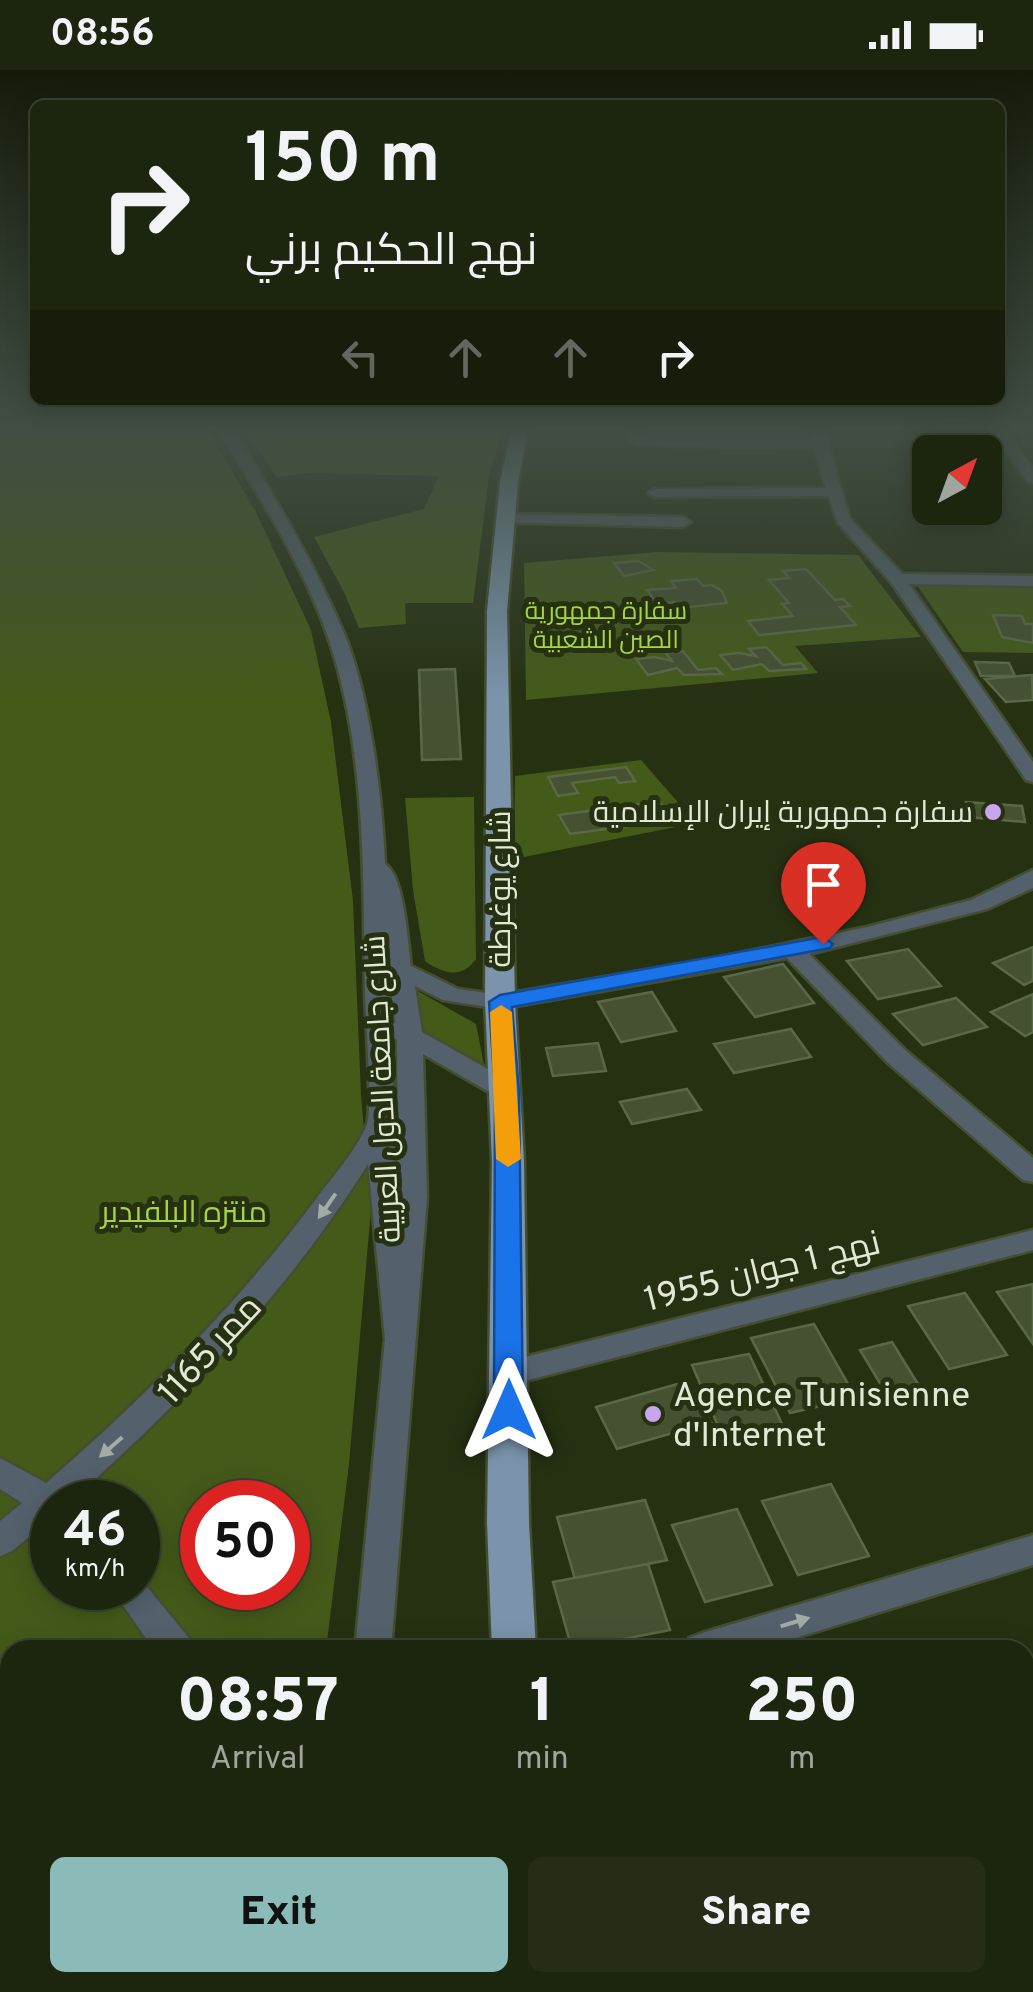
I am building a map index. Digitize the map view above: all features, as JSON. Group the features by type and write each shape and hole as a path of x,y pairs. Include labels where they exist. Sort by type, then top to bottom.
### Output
{"main road":[{"name":"شارع يوغرطة","path":"506,519 497,611 500,1002 507,1091 508,1523 514,1640"}],"street":[{"name":"شارع جامعة الدول العربية","path":"279,519 336,634 355,700 373,842 383,1198 398,1336"},
{"path":"506,519 683,522"},
{"path":"843,519 897,579 1033,776"},
{"path":"897,579 1033,581"},
{"name":"شارع جامعة الدول العربية","path":"373,842 389,893 410,1038 413,1197 373,1640"},
{"path":"377,957 452,995 500,1002 793,951 989,900 1033,877"},
{"path":"793,951 896,1056 1033,1173"},
{"path":"379,1015 410,1038 507,1091"},
{"name":"ممر 1165","path":"75,1480 143,1418 246,1312 308,1234 380,1124"},
{"name":"نهج 1 جوان 1955","path":"509,1373 1033,1240"},
{"path":"0,1472 30,1490"},
{"name":"ممر 1165","path":"0,1541 30,1518"},
{"path":"735,1640 1033,1550"},
{"path":"146,1610 169,1640"}],"green space":[{"name":"منتزه البلفيدير","path":"0,519 259,519 311,630 331,722 353,901 361,1096 371,1209 349,1464 327,1640 0,1640"},
{"path":"386,519 484,519 473,603 405,603 406,624 359,628 314,537"},
{"name":"سفارة جمهورية الصين الشعبية","path":"658,552 858,555 921,637 795,646 818,673 526,700 524,563"},
{"path":"1033,584 1033,653 963,652 917,585"},
{"path":"641,760 696,823 514,859 515,776"},
{"path":"474,797 476,959 465,970 452,972 425,961 413,890 405,798"},
{"path":"416,990 476,1024 484,1065 420,1030"}],"building":[{"path":"639,561 653,570 624,576 614,563"},
{"path":"806,569 835,600 843,599 850,606 840,607 856,625 759,635 748,621 793,616 782,604 789,603 769,580 789,578 783,571"},
{"path":"697,579 703,586 712,585 722,591 727,603 679,608 675,602 657,604 647,590 676,588 671,581"},
{"path":"993,615 1022,616 1025,624 1033,624 1033,643 1002,637"},
{"path":"766,647 783,665 801,663 806,669 769,671 762,664 733,670 720,655 756,656 749,649"},
{"path":"683,651 698,670 716,668 722,674 684,675 677,668 648,675 636,659 655,657 672,661 666,653"},
{"path":"975,662 1009,663 1015,676 981,676"},
{"path":"455,669 461,759 422,760 419,670"},
{"path":"1032,675 1033,700 1006,702 985,679"},
{"path":"626,767 635,781 619,783 615,777 572,783 578,793 558,796 548,777"},
{"path":"659,801 671,820 570,834 559,815"},
{"path":"966,802 1022,806 1025,822 968,817"},
{"path":"1033,947 1033,981 1024,985 993,963"},
{"path":"908,949 941,986 878,999 847,961"},
{"path":"783,964 814,1003 755,1017 724,977"},
{"path":"652,992 676,1031 621,1042 598,1002"},
{"path":"1033,994 1033,1032 1025,1036 991,1012"},
{"path":"956,998 987,1027 923,1045 893,1014"},
{"path":"791,1029 811,1057 734,1073 714,1044"},
{"path":"598,1043 606,1071 553,1076 546,1048"},
{"path":"687,1089 701,1110 632,1124 620,1102"},
{"path":"1033,1284 1033,1344 997,1292"},
{"path":"965,1293 1007,1355 949,1369 908,1306"},
{"path":"814,1324 856,1398 790,1413 751,1338"},
{"path":"892,1342 926,1397 893,1405 860,1350"},
{"path":"749,1354 784,1428 724,1440 692,1365"},
{"name":"Agence Tunisienne d'Internet","path":"688,1381 711,1422 617,1449 596,1407"},
{"path":"831,1484 869,1556 798,1575 762,1501"},
{"path":"645,1500 667,1560 575,1579 557,1517"},
{"path":"737,1509 772,1585 705,1602 672,1525"},
{"path":"648,1564 670,1630 618,1640 569,1640 553,1582"}],"slow traffic":[{"path":"501,1012 508,1159"}],"place":[{"name":"سفارة جمهورية إيران الإسلامية","path":"993,812"},
{"name":"Agence Tunisienne d'Internet","path":"653,1414"}],"route":[{"path":"509,1410 507,1091 500,1002 823,944"}]}
